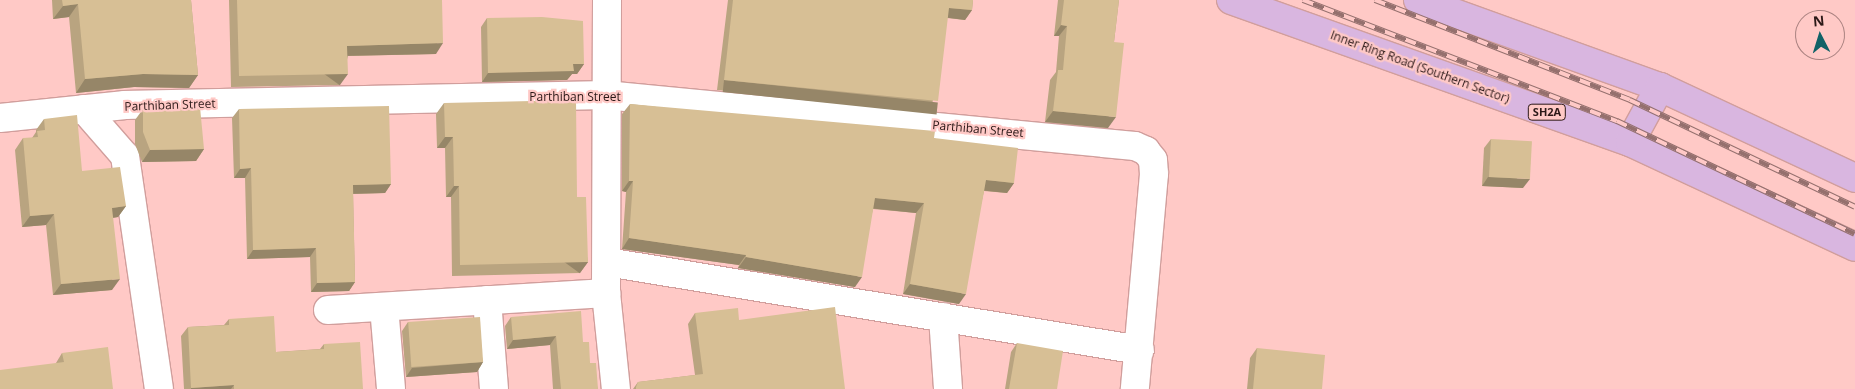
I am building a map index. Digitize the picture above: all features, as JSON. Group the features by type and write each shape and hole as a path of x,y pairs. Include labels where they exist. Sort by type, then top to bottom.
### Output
{"main road":[{"name":"Inner Ring Road (Southern Sector)","path":"1231,0 1630,142 1855,247"},
{"path":"1418,0 1660,87 1855,178"},
{"path":"1630,142 1660,87"}],"street":[{"path":"607,0 605,95 606,293 616,389"},
{"name":"Parthiban Street","path":"0,118 125,105 605,95 1111,141 1146,151 1153,160 1154,174 1140,350"},
{"path":"84,109 124,156 159,389"},
{"path":"607,262 1140,350 1135,389"},
{"path":"328,310 606,293"},
{"path":"487,300 494,389"},
{"path":"384,306 391,389"},
{"path":"943,317 948,389"}],"building":[{"path":"62,0 191,0 198,75 143,74 85,79 78,4 63,6"},
{"path":"237,0 442,0 443,43 347,46 348,74 239,76"},
{"path":"733,0 973,0 972,10 949,8 938,101 724,80"},
{"path":"1064,0 1119,0 1114,42 1124,43 1116,117 1053,111 1058,70 1063,70 1067,26 1061,25"},
{"path":"542,17 583,21 584,64 573,64 574,71 488,73 487,18"},
{"path":"576,100 577,197 586,197 588,262 460,265 459,186 454,186 453,137 445,137 444,103"},
{"path":"630,104 935,131 934,138 1018,148 1014,183 986,180 966,294 910,284 924,203 875,198 862,277 746,257 746,255 629,238 633,181 629,181"},
{"path":"389,106 391,184 353,185 355,282 317,283 316,248 253,250 251,168 240,169 239,109"},
{"path":"200,107 204,149 150,150 143,132 143,109"},
{"path":"77,115 82,171 120,167 126,206 112,208 120,279 61,284 54,214 30,216 23,138 38,137 37,131 45,130 44,119"},
{"path":"1491,139 1532,141 1530,179 1489,177"},
{"path":"835,307 845,389 636,389 638,382 703,374 695,313 738,308 739,320"},
{"path":"581,311 583,342 589,342 590,363 596,363 598,389 561,389 556,336 513,340 511,317"},
{"path":"274,316 276,352 324,349 324,344 360,342 363,389 234,389 234,385 191,388 188,327 229,325 229,319"},
{"path":"480,317 483,362 411,367 408,322"},
{"path":"1017,343 1063,351 1057,389 1009,389"},
{"path":"108,347 113,389 0,389 0,370 64,362 62,353"},
{"path":"1257,348 1325,355 1322,389 1253,389"}],"railway":[{"path":"1303,0 1617,121 1855,234"},
{"path":"1375,0 1630,100 1855,207"}]}
